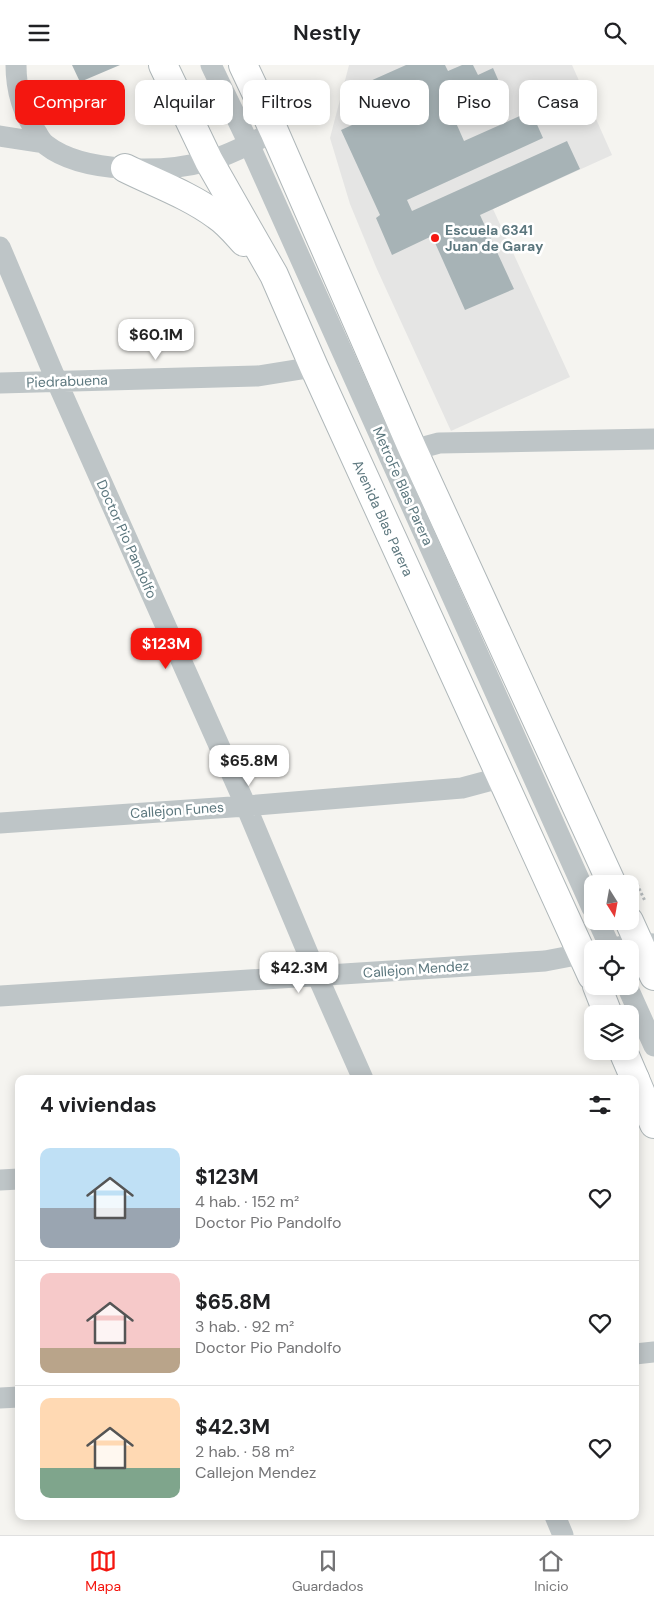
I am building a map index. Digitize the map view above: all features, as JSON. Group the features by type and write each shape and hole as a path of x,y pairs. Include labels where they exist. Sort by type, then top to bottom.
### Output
{"main road":[{"name":"Avenida Blas Parera","path":"164,65 209,161 274,275 314,367 503,777 591,940"},
{"path":"242,65 274,131 413,450 608,875"},
{"path":"125,169 195,202 216,215 230,226 274,275"},
{"path":"641,936 654,976"},
{"path":"628,1060 633,1075"},
{"path":"639,1093 645,1115"}],"street":[{"path":"16,65 20,100 28,121 44,143 61,154 80,161 125,169 170,169 209,161 249,145 274,131"},
{"name":"MetroFe Blas Parera","path":"211,65 249,145 584,891"},
{"path":"0,136 44,143"},
{"name":"Doctor Pio Pandolfo","path":"0,247 57,382 246,806 361,1075"},
{"name":"Piedrabuena","path":"0,383 258,375 314,367"},
{"path":"413,450 439,443 654,439"},
{"name":"Callejon Funes","path":"0,823 246,806 462,788 503,777"},
{"name":"Callejon Mendez","path":"0,996 545,961 584,957"},
{"path":"631,995 654,1047"},
{"path":"0,1180 15,1179"},
{"path":"639,1354 654,1352"},
{"path":"0,1399 15,1397"},
{"path":"557,1520 563,1535"}],"shaded area":[{"name":"Escuela 6341 Juan de Garay","path":"349,65 572,65 579,80 519,80 519,125 597,125 597,121 612,155 493,209 570,377 451,431 376,267 350,204 330,138 340,100 340,125 429,125 429,80 345,80"}],"building":[{"path":"72,65 120,65 85,80 79,80"},
{"path":"406,65 445,65 448,71 462,65 473,65 478,75 493,68 498,80 439,80 439,125 457,125 464,141 500,125 509,125 509,121 519,116 519,125 537,125 543,138 407,200 412,211 567,141 580,169 480,215 514,289 465,310 432,236 392,255 376,218 380,215 341,130 352,125 429,125 429,80 372,80"}],"place":[{"name":"Escuela 6341 Juan de Garay","path":"435,238"}]}
